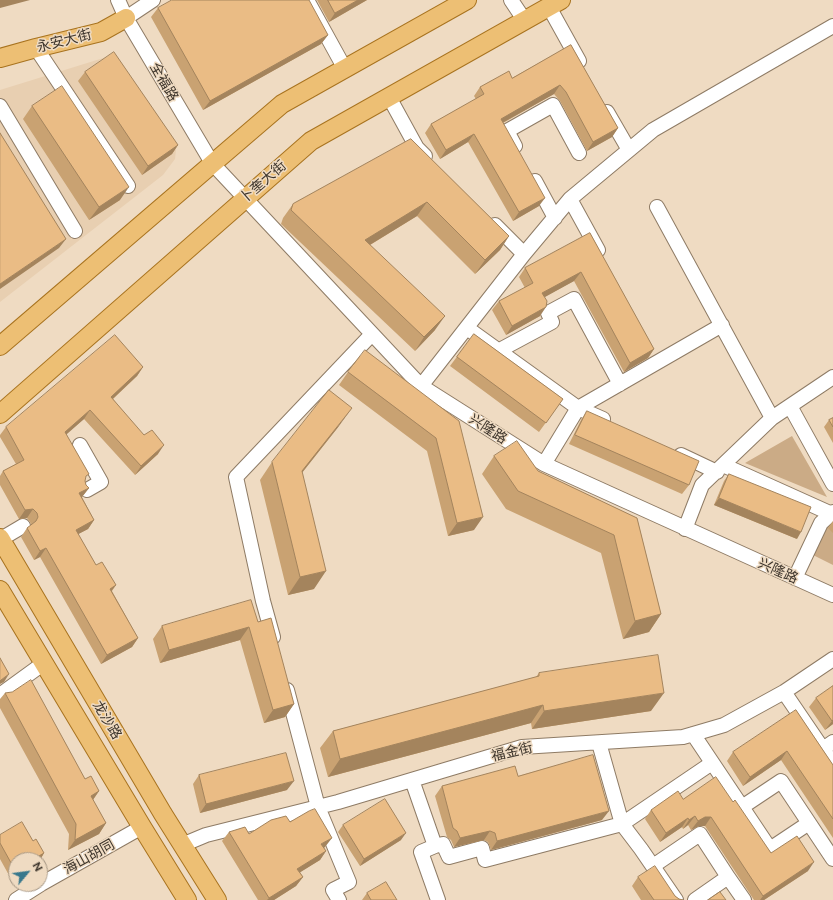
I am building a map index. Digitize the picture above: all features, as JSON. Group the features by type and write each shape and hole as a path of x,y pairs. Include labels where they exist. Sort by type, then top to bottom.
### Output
{"main road":[{"path":"0,346 282,104 467,0"},
{"name":"卜奎大街","path":"0,414 311,141 555,4"},
{"name":"永安大街","path":"0,58 101,32 126,18"},
{"name":"龙沙路","path":"0,538 182,845 217,900"},
{"name":"龙沙路","path":"0,590 187,900"}],"street":[{"name":"全福路","path":"118,0 126,18 212,163 245,198"},
{"path":"126,18 153,0"},
{"path":"306,0 345,69"},
{"path":"511,0 525,21"},
{"path":"555,4 587,76"},
{"path":"421,386 524,254 570,200 653,130 833,26"},
{"path":"36,48 128,186"},
{"path":"389,97 417,148 434,164"},
{"path":"602,103 629,150"},
{"path":"522,158 507,131 553,105 579,153"},
{"path":"0,106 75,231"},
{"path":"529,171 555,218"},
{"name":"兴隆路","path":"245,198 421,386 544,464 833,595"},
{"path":"570,200 603,260"},
{"path":"657,207 772,418"},
{"path":"485,215 524,254"},
{"path":"498,351 552,322 548,313 574,299 620,384"},
{"path":"544,464 578,408 722,326"},
{"path":"467,328 578,408 612,424"},
{"path":"276,647 263,601 236,477 372,334"},
{"path":"651,348 659,361"},
{"path":"685,528 702,485 772,418 833,377"},
{"path":"790,406 833,484"},
{"path":"80,445 101,482 87,490"},
{"path":"668,449 720,468 832,513 821,523 795,578"},
{"path":"0,538 23,526"},
{"name":"福金街","path":"182,845 206,835 318,807 522,747 683,737 724,725 784,692 833,658"},
{"path":"0,695 44,663"},
{"path":"284,677 318,807 349,882 333,890 339,900"},
{"path":"784,692 828,746 833,764"},
{"path":"693,734 770,849 809,823"},
{"path":"599,743 622,824 676,900"},
{"path":"438,900 421,852 443,844 449,857 482,848 485,860 622,824 712,763"},
{"path":"412,780 435,846"},
{"path":"742,807 781,781 833,859"},
{"name":"海山胡同","path":"16,900 41,884 142,827"},
{"path":"653,866 700,834 744,900"},
{"path":"695,900 728,877"}],"shaded area":[{"path":"113,55 129,76 176,150 175,159 163,175 0,302 0,90"},
{"path":"792,436 827,497 745,463"},
{"path":"833,520 833,565 811,554 827,526"}],"building":[{"path":"172,0 309,0 328,35 210,101 158,8"},
{"path":"328,0 358,0 335,13"},
{"path":"571,45 618,128 593,142 566,92 560,85 501,119 545,198 519,212 474,134 446,150 431,124 484,94 480,87 509,71 512,78"},
{"path":"114,52 178,145 148,166 85,72"},
{"path":"62,86 129,187 99,207 32,106"},
{"path":"0,133 66,239 0,284"},
{"path":"411,139 509,236 485,260 427,202 365,240 445,316 424,337 291,210 293,204"},
{"path":"590,233 654,349 630,363 581,272 542,293 547,301 546,307 512,326 499,301 533,283 525,268"},
{"path":"474,334 563,399 546,423 457,357"},
{"path":"115,335 143,367 111,397 144,435 152,430 164,445 141,466 90,410 65,432 89,474 86,476 85,481 89,488 79,493 94,520 76,530 96,565 102,562 116,585 110,589 138,638 107,655 46,548 40,551 27,528 36,521 38,517 37,513 33,509 25,510 3,471 24,460 6,427"},
{"path":"365,350 459,421 483,517 457,523 436,438 348,372"},
{"path":"329,390 352,408 302,471 326,571 300,577 272,462"},
{"path":"587,411 699,461 689,485 575,435"},
{"path":"833,418 833,427 829,420"},
{"path":"517,441 538,471 637,518 661,614 635,621 614,535 518,491 494,456"},
{"path":"729,474 811,507 801,532 719,498"},
{"path":"251,600 258,622 271,618 294,704 273,710 249,627 169,650 162,626"},
{"path":"658,655 664,693 544,711 543,705 340,759 333,731 539,676 539,673"},
{"path":"0,658 9,674 0,681"},
{"path":"31,680 85,779 91,776 99,791 91,796 106,823 75,840 76,824 5,693 12,692"},
{"path":"833,686 833,720 832,721 816,698"},
{"path":"796,710 833,765 833,819 787,751 750,777 733,752"},
{"path":"286,753 294,781 206,804 199,775"},
{"path":"593,755 609,811 497,841 495,833 490,831 460,838 457,831 453,828 442,786 515,766 518,776"},
{"path":"716,777 733,802 735,800 771,853 797,836 814,862 763,896 711,817 705,817 698,821 695,816 689,820 688,818 666,833 651,810 678,791 683,799"},
{"path":"385,799 406,833 364,859 343,825"},
{"path":"315,809 332,838 321,844 326,851 297,869 303,877 269,898 229,832 245,827 249,834 271,820 286,816 290,822"},
{"path":"22,822 33,841 36,839 43,852 8,852 8,857 0,843 0,835"},
{"path":"655,866 675,896 683,900 654,900 638,877"},
{"path":"386,882 397,900 371,900 367,893"},
{"path":"720,892 726,900 708,900"}]}
